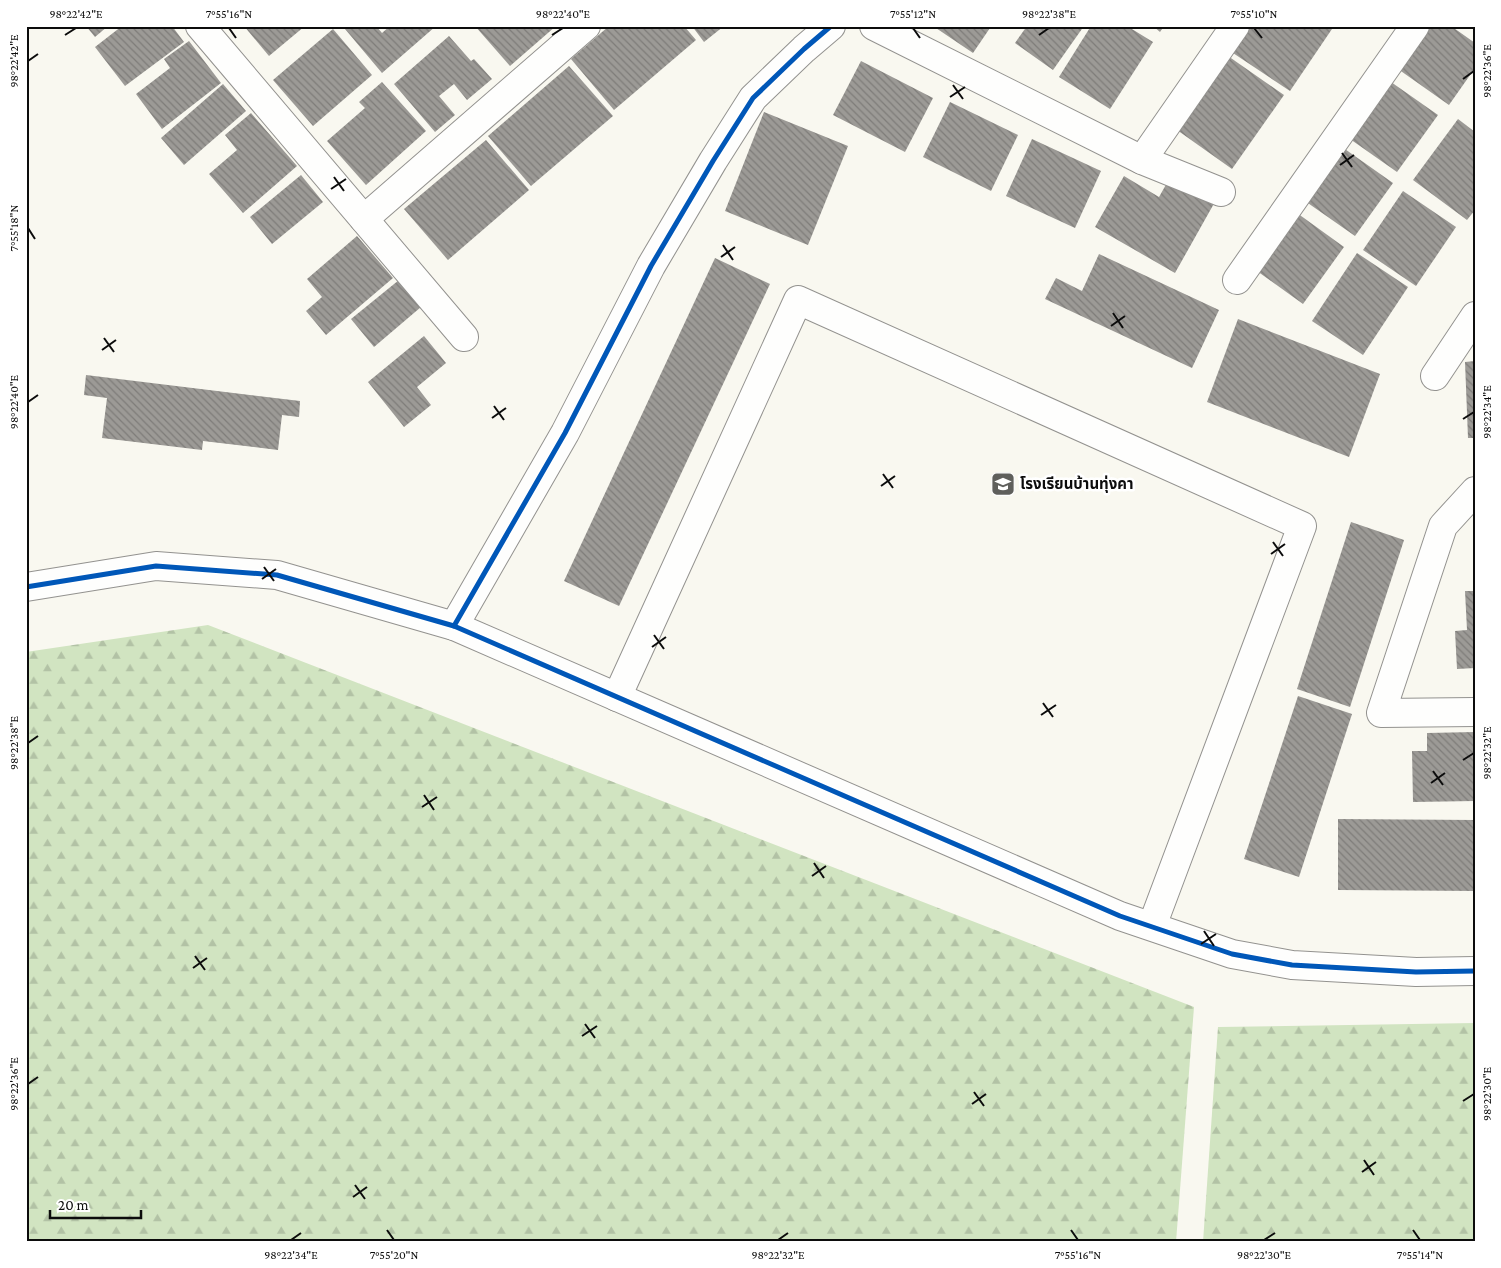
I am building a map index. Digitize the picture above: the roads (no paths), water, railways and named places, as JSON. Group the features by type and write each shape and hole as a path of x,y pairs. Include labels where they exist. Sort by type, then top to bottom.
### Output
{"street":[{"path":"200,26 464,337"},
{"path":"364,219 586,26"},
{"path":"454,626 565,433 651,266 713,161 753,98 831,26"},
{"path":"874,26 1142,160 1221,192"},
{"path":"1142,160 1235,26"},
{"path":"1236,280 1415,26"},
{"path":"617,697 798,300 1302,526 1152,926"},
{"path":"1435,376 1475,316"},
{"path":"1475,491 1443,526 1382,713 1475,712"},
{"path":"26,587 156,566 277,575 454,626 1120,916 1232,954 1292,965 1416,972 1475,971"}],"place":[{"name":"โรงเรียนบ้านทุ่งคา","path":"1003,484"}]}
